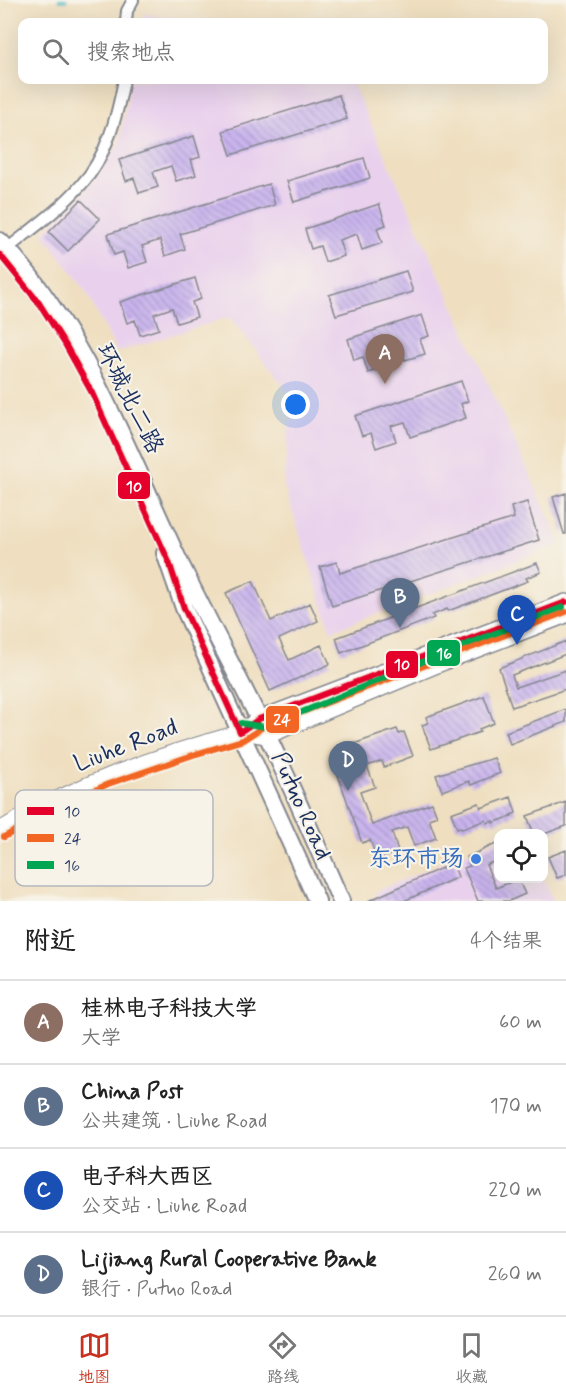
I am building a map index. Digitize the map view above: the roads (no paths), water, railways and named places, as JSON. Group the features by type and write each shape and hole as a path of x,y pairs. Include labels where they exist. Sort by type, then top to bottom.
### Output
{"main road":[{"name":"环城北二路","path":"2,249 51,306 99,388 178,558 259,719"},
{"name":"Putuo Road","path":"2,249 65,344 92,393 169,562 184,608 317,901"},
{"path":"240,732 259,719 566,602"},
{"path":"240,732 267,736 444,662 566,615"},
{"name":"Putuo Road","path":"259,719 341,901"}],"street":[{"path":"126,18 127,11 133,0"},
{"path":"2,249 56,210 82,184 98,160 108,139 123,84"},
{"name":"Liuhe Road","path":"74,790 105,776 193,745 240,732"},
{"name":"Liuhe Road","path":"0,829 15,821"}],"waterway":[{"path":"59,0 66,0"}],"place":[{"name":"桂林电子科技大学","path":"385,384"},
{"name":"China Post","path":"400,628"},
{"name":"电子科大西区","path":"517,645"},
{"name":"Lijiang Rural Cooperative Bank","path":"348,791"},
{"name":"东环市场","path":"476,859"}]}
